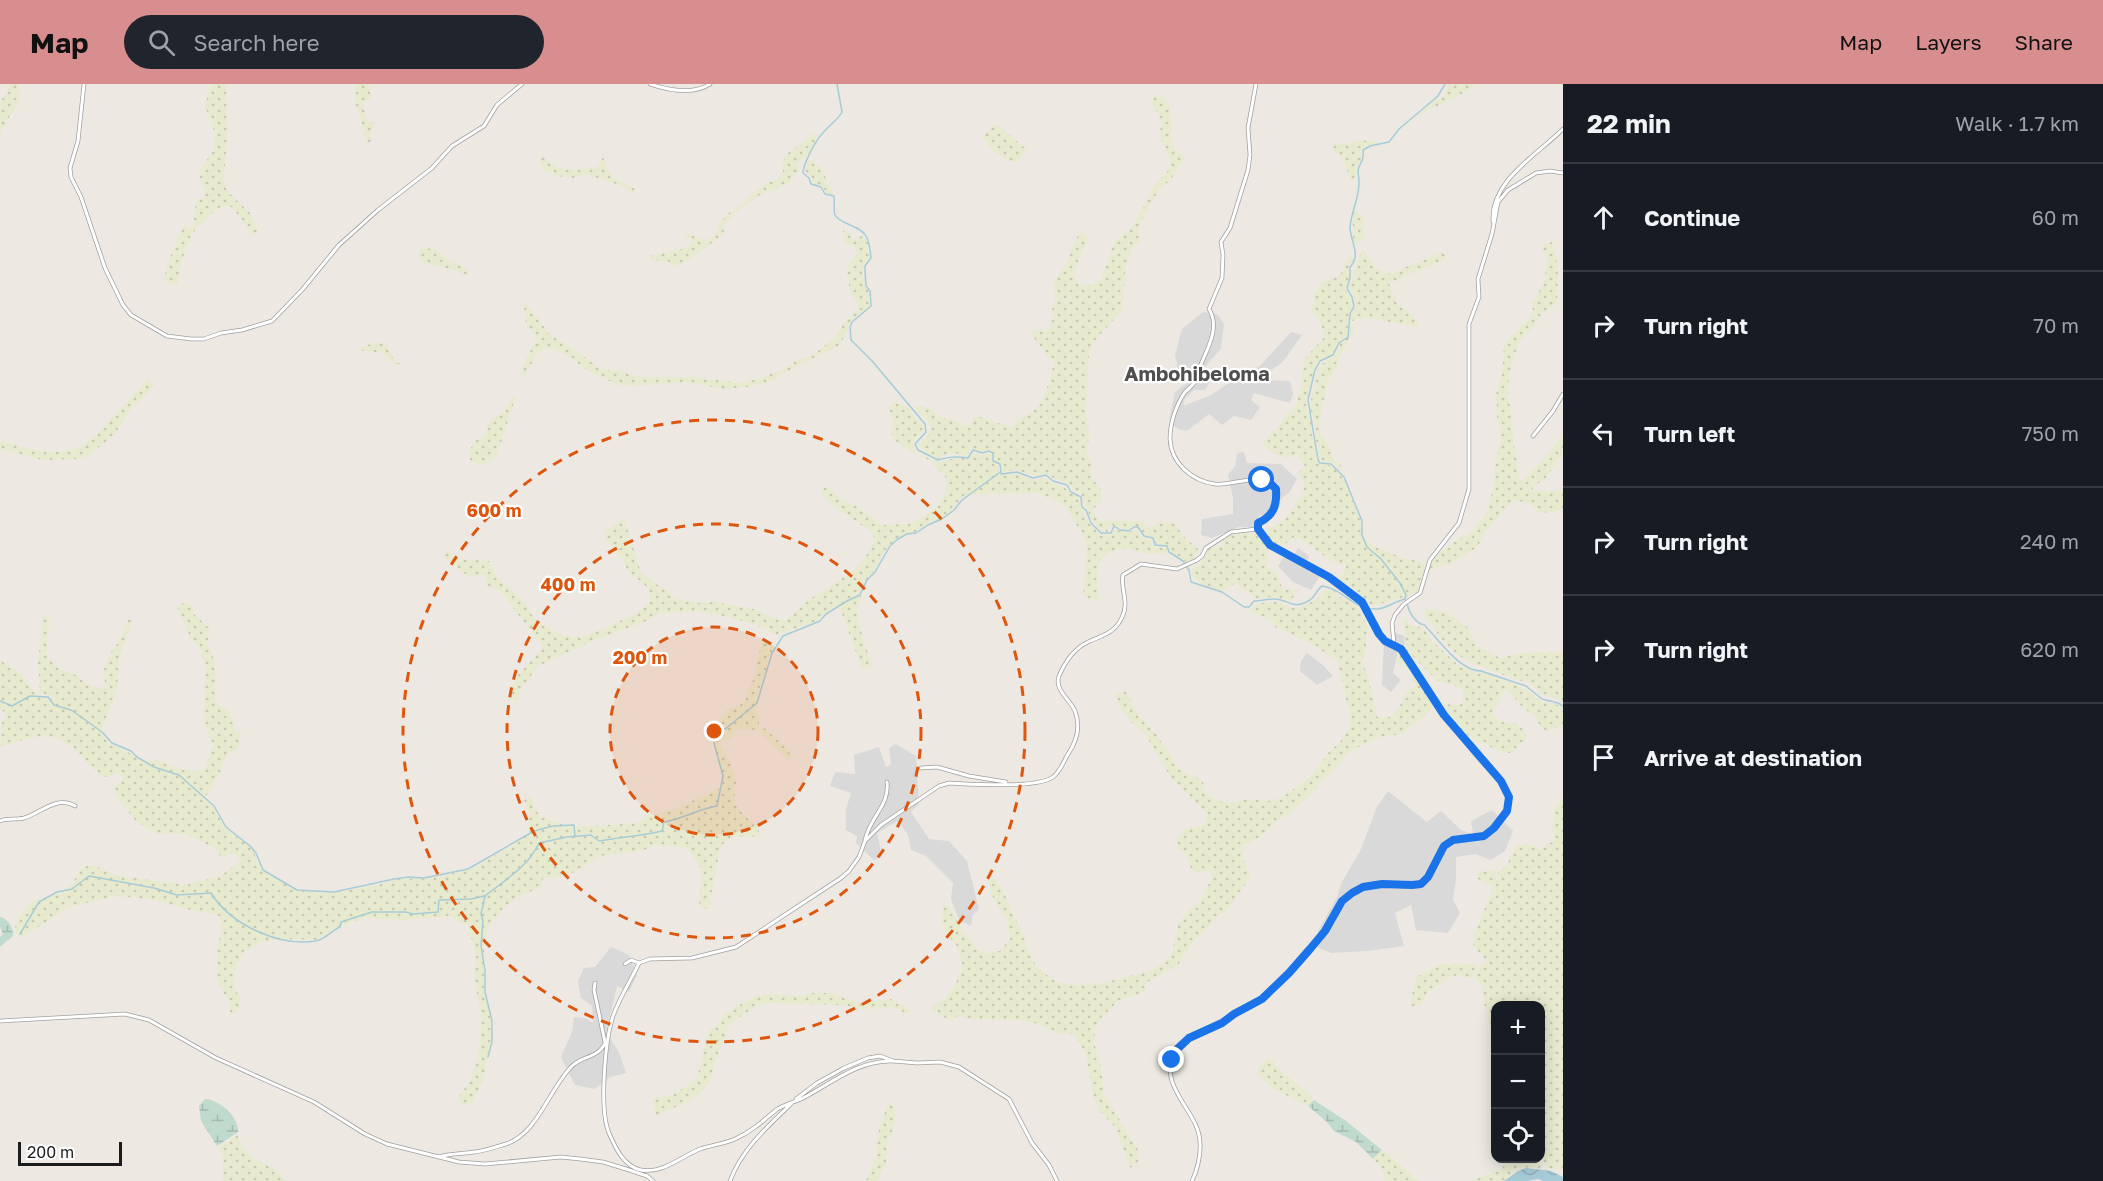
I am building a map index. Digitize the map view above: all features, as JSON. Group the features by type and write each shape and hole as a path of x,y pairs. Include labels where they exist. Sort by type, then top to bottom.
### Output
{"street":[{"path":"84,84 78,141 70,168 71,177 81,197 105,268 123,305 131,315 167,336 204,339 272,321 302,290 339,245 378,210 432,168 452,146 484,126 497,105 522,84"},
{"path":"650,84 673,90 694,90 710,84"},
{"path":"1192,1181 1201,1142 1172,1083 1170,1074 1174,1052 1189,1038 1222,1023 1262,999 1310,949 1325,931 1342,901 1352,893 1363,887 1382,884 1421,884 1428,877 1444,846 1453,840 1484,836 1494,828 1507,811 1509,797 1505,788 1444,715 1401,649 1385,641 1379,634 1365,608 1333,580 1270,545 1258,529 1258,523 1272,513 1277,502 1276,489 1270,483 1262,480 1249,479 1216,484 1202,480 1181,468 1172,454 1170,442 1172,422 1179,402 1197,380 1199,368 1207,354 1212,336 1214,319 1209,309 1222,278 1221,242 1230,228 1248,170 1250,155 1248,128 1256,84"},
{"path":"1493,227 1492,211 1502,186 1563,129"},
{"path":"1394,644 1392,623 1399,609 1420,593 1430,560 1459,523 1469,489 1469,324 1479,297 1478,279 1498,202 1508,190 1536,173 1550,171 1563,173"},
{"path":"1533,436 1563,394"},
{"path":"865,841 881,825 939,786 949,783 1036,782 1054,777 1071,750 1078,726 1071,702 1060,690 1059,677 1066,662 1076,650 1087,642 1105,636 1123,617 1126,606 1123,575 1141,564 1177,569 1197,560 1206,548 1231,532 1258,529"},
{"path":"921,768 937,767 969,777 1011,783"},
{"path":"625,964 631,960 639,963 650,959 674,960 700,957 736,947 849,871 859,857 868,826 886,799 887,782"},
{"path":"0,821 29,817 48,805 69,803 75,806"},
{"path":"436,1157 478,1152 517,1139 531,1126 556,1084 572,1066 579,1060 594,1056 605,1044 613,1016 639,963"},
{"path":"595,983 594,990 605,1044"},
{"path":"0,1021 125,1014 136,1016 155,1023 216,1058 314,1102 365,1134 387,1144 436,1157 485,1164 561,1157 603,1162 642,1174 653,1181"},
{"path":"608,1036 603,1113 607,1129 619,1154 642,1174"},
{"path":"730,1181 747,1150 760,1134 793,1102 817,1083 868,1058 880,1056 892,1061"},
{"path":"638,1169 664,1168 701,1149 734,1140 760,1124 778,1109 857,1068 874,1062 892,1061 950,1064 1009,1099 1032,1143 1049,1165 1057,1181"}],"shaded area":[{"name":"Ambohibeloma","path":"1203,312 1217,314 1224,324 1221,349 1203,369 1211,380 1205,390 1194,390 1185,399 1183,406 1211,395 1248,370 1259,367 1291,332 1302,335 1282,363 1265,374 1266,380 1290,381 1293,394 1290,403 1254,393 1251,400 1260,407 1251,420 1234,416 1222,425 1209,414 1187,431 1178,429 1169,421 1175,392 1187,383 1180,377 1175,355 1182,329"},
{"path":"1244,452 1247,463 1281,464 1297,479 1291,490 1267,513 1259,516 1256,527 1239,527 1212,538 1201,535 1202,519 1233,514 1233,498 1228,475 1235,466 1237,453"},
{"path":"1298,548 1309,556 1306,563 1307,569 1320,576 1311,590 1293,582 1278,566 1283,558 1294,555"},
{"path":"1393,632 1404,636 1405,643 1398,651 1393,673 1401,680 1391,692 1382,685 1384,642 1392,646"},
{"path":"1307,653 1333,676 1317,685 1300,671 1301,661"},
{"path":"896,744 916,756 919,804 911,812 929,839 949,841 967,861 979,909 973,915 971,926 959,920 951,899 953,883 926,856 911,850 908,835 898,821 877,833 882,857 874,860 856,843 857,836 846,830 846,809 851,793 830,786 835,772 855,774 854,755 879,747 886,767 891,764 889,748"},
{"path":"1388,791 1427,822 1441,811 1461,830 1473,834 1471,821 1492,810 1513,831 1505,851 1491,860 1475,854 1456,857 1453,900 1460,913 1448,933 1416,930 1411,905 1395,913 1404,946 1331,953 1317,947 1318,931 1360,851 1377,807"},
{"path":"611,947 629,955 637,975 629,992 617,986 606,1032 619,1052 626,1073 610,1077 594,1089 575,1085 561,1057 572,1032 574,1017 585,1018 593,1023 592,1006 581,998 578,981 584,968 595,967"}],"green space":[{"path":"9,84 20,84 19,103 5,123 0,136 0,102 8,91"},
{"path":"211,84 226,84 225,186 228,192 250,213 258,232 251,237 233,208 229,206 218,208 199,225 192,235 184,254 178,284 170,285 164,280 168,262 183,226 185,224 190,228 193,226 196,200 205,195 200,170 213,151 215,134 205,106"},
{"path":"356,84 369,84 371,100 363,101 367,122 374,122 374,127 370,132 372,141 366,143 355,103"},
{"path":"1448,84 1476,84 1415,120 1431,102 1444,96"},
{"path":"1163,97 1170,104 1169,112 1172,121 1170,135 1174,148 1184,158 1171,180 1160,188 1140,223 1140,239 1132,248 1125,271 1123,309 1097,338 1089,351 1086,410 1089,435 1087,452 1092,465 1092,478 1100,488 1102,495 1093,510 1098,521 1140,521 1150,528 1166,522 1175,524 1184,537 1198,549 1194,560 1187,562 1172,554 1169,546 1156,544 1153,537 1144,534 1138,526 1126,530 1112,525 1107,532 1101,531 1092,521 1080,492 1072,490 1068,484 1045,474 1033,476 1016,470 1001,472 1000,465 991,450 979,452 971,448 966,457 956,453 938,459 923,452 918,446 928,435 930,427 915,408 916,405 929,408 939,417 955,420 963,425 970,425 973,418 977,416 1013,428 1017,419 1029,414 1040,404 1054,364 1031,334 1034,329 1046,331 1049,329 1053,317 1052,307 1055,302 1054,282 1068,260 1077,237 1082,232 1087,236 1088,241 1081,253 1074,276 1077,284 1091,286 1101,279 1115,241 1128,232 1152,189 1170,168 1169,156 1160,137 1161,120 1152,104 1152,98"},
{"path":"996,123 1027,150 1016,163 994,152 982,137"},
{"path":"815,133 818,135 817,139 809,154 796,164 799,171 791,177 792,182 758,196 734,214 725,225 723,235 684,263 672,266 668,261 650,260 650,256 683,249 691,244 692,239 684,236 685,233 704,240 714,236 719,224 730,212 768,182 775,181 783,172 782,163 788,153"},
{"path":"1359,140 1377,142 1376,145 1367,145 1361,150 1362,160 1357,166 1356,178 1351,179 1340,155 1333,152 1333,143 1347,144"},
{"path":"541,156 559,168 574,170 598,167 601,159 604,158 606,167 613,177 637,190 635,194 619,185 585,174 574,178 557,176 544,170 540,164"},
{"path":"810,159 823,170 828,185 834,191 833,194 828,194 821,186 813,184 812,178 805,172 804,167"},
{"path":"1356,212 1362,217 1365,234 1362,240 1353,243 1353,213"},
{"path":"847,230 854,241 861,236 868,242 866,250 870,256 862,272 868,290 869,307 853,319 840,345 782,374 774,381 724,389 685,382 638,386 618,385 594,374 559,351 546,347 537,354 524,377 521,377 523,364 537,339 526,324 523,299 550,335 601,369 641,377 693,377 740,383 783,369 814,354 836,337 846,320 858,309 850,292 847,272 857,250 854,245 845,243 843,231"},
{"path":"1552,242 1558,266 1557,303 1541,314 1536,324 1518,344 1509,374 1508,397 1520,480 1529,475 1563,436 1563,453 1545,479 1534,486 1532,491 1563,491 1563,508 1554,513 1539,512 1529,503 1513,500 1486,531 1477,547 1449,565 1439,566 1428,572 1434,557 1470,533 1486,514 1494,485 1495,464 1500,445 1495,400 1502,375 1504,346 1530,318 1533,311 1532,303 1544,283 1547,259 1541,245"},
{"path":"420,248 435,249 451,262 466,267 470,274 422,263 418,257"},
{"path":"1361,250 1365,251 1375,268 1389,274 1443,252 1447,258 1389,284 1397,304 1413,316 1419,324 1417,327 1375,319 1362,318 1352,321 1351,316 1355,306 1354,296 1349,286"},
{"path":"1352,254 1353,260 1349,267 1349,279 1345,289 1351,297 1352,307 1347,336 1341,340 1332,355 1316,364 1306,405 1312,424 1316,460 1320,464 1334,468 1345,481 1361,522 1364,541 1402,558 1419,561 1425,566 1417,593 1373,606 1367,605 1337,579 1347,565 1334,563 1301,539 1294,537 1285,544 1274,545 1265,534 1267,530 1285,520 1304,491 1303,480 1298,473 1305,466 1297,454 1288,458 1273,453 1263,442 1296,406 1305,358 1323,339 1323,330 1318,318 1312,312 1314,294 1321,282 1338,277"},
{"path":"1353,325 1353,331 1339,358 1337,367 1328,380 1319,421 1320,434 1328,444 1334,460 1341,465 1343,473 1333,463 1321,461 1319,458 1315,425 1310,408 1318,369 1337,353 1340,344 1349,336 1350,326"},
{"path":"376,342 384,344 400,364 396,366 382,353 358,350"},
{"path":"148,379 155,385 131,409 114,435 86,457 42,460 0,449 0,441 43,452 65,451 81,447 95,436"},
{"path":"514,395 516,396 497,455 485,464 474,463 470,460 470,449 477,439 485,436 490,420 504,411"},
{"path":"893,401 909,408 916,420 924,425 923,431 913,441 914,449 919,455 893,439 891,432 893,423 889,407"},
{"path":"975,452 980,456 991,453 992,462 997,464 999,474 1018,474 1033,480 1045,477 1050,482 1065,488 1079,498 1085,518 1099,534 1109,535 1115,530 1130,532 1138,529 1142,537 1150,540 1152,545 1168,548 1167,553 1149,554 1126,548 1108,552 1099,562 1097,583 1099,598 1094,600 1083,594 1087,549 1083,535 1066,508 1059,502 1037,493 971,494 962,497 946,516 898,538 886,549 874,571 864,583 857,611 871,667 862,669 840,608 836,607 826,612 817,621 777,635 754,624 715,614 694,611 659,613 649,620 588,643 538,666 522,688 516,701 509,699 508,695 518,675 542,649 542,645 500,591 486,585 484,575 469,577 443,556 448,551 460,559 489,561 497,577 526,604 539,623 564,636 582,637 627,618 649,603 648,589 630,574 621,558 606,540 604,532 624,518 640,570 674,598 759,610 768,616 785,621 810,599 855,569 865,558 875,539 870,531 827,501 820,490 829,486 842,501 857,506 881,525 909,524 939,505 946,493 947,479 931,461 921,456 922,454 942,462 957,457 967,459"},
{"path":"1242,532 1256,534 1268,549 1267,567 1278,575 1282,589 1296,590 1291,603 1286,599 1270,597 1257,599 1235,583 1220,591 1192,577 1192,569 1202,561 1210,547 1223,546 1224,537"},
{"path":"1326,590 1335,591 1338,596 1353,604 1359,610 1367,626 1366,650 1362,663 1368,675 1377,717 1391,717 1399,708 1407,691 1416,686 1410,671 1398,663 1399,655 1402,654 1435,704 1426,715 1404,732 1382,736 1350,751 1329,775 1320,781 1316,789 1289,814 1278,820 1261,836 1243,846 1242,856 1251,876 1226,912 1219,915 1192,943 1178,965 1144,984 1146,990 1142,993 1118,1001 1101,1018 1095,1029 1094,1043 1102,1071 1103,1093 1138,1150 1138,1162 1130,1168 1115,1127 1099,1110 1093,1096 1086,1054 1074,1034 1062,1035 1035,1023 1017,1020 971,1019 957,1016 952,1021 931,1011 933,1006 945,999 956,983 963,966 957,946 942,924 943,904 949,907 965,935 979,951 986,953 1000,951 1010,939 1007,920 990,892 988,880 995,876 1036,966 1053,980 1062,983 1077,985 1103,983 1149,971 1164,962 1172,952 1179,922 1190,908 1200,901 1212,878 1210,870 1192,871 1185,852 1178,849 1177,844 1177,838 1185,829 1204,825 1207,814 1171,778 1145,734 1131,722 1121,709 1114,694 1126,691 1139,716 1156,734 1178,767 1203,782 1205,792 1211,797 1228,803 1249,799 1269,801 1283,797 1311,776 1329,752 1340,742 1350,728 1350,715 1337,661 1312,644 1275,627 1272,620 1250,612 1250,609 1257,604 1268,602 1281,602 1290,608 1299,608 1314,601"},
{"path":"178,604 192,605 194,614 210,629 207,644 215,661 216,702 229,712 235,731 241,734 238,748 227,755 218,777 205,798 215,809 226,829 252,848 260,867 276,879 298,890 332,893 397,879 428,878 471,869 528,834 529,812 524,800 531,796 540,816 567,826 578,827 637,823 646,817 671,810 716,791 722,785 723,779 715,750 713,734 715,725 726,710 739,706 746,699 754,679 758,655 764,640 775,644 757,696 759,727 756,730 740,728 728,740 722,740 720,745 731,764 736,781 734,802 758,829 761,837 734,836 724,843 719,853 709,909 699,904 700,867 690,852 681,847 655,845 644,850 600,856 575,872 559,877 543,878 541,887 517,897 504,908 489,925 484,944 484,991 491,1019 491,1044 483,1080 472,1103 464,1106 457,1099 468,1084 477,1061 481,1017 474,975 476,957 473,943 467,926 451,916 404,920 363,918 334,929 317,940 279,939 258,943 243,952 236,968 234,987 241,1000 237,1014 230,1013 230,1003 220,987 217,976 217,944 221,935 220,916 150,899 115,896 69,907 21,938 16,932 15,925 26,906 35,900 66,892 66,888 72,885 79,870 87,866 96,866 114,875 186,885 221,876 241,860 233,853 222,858 214,848 183,834 158,834 148,829 134,819 115,795 114,788 123,779 122,775 116,773 107,777 99,775 72,747 60,740 48,736 33,737 0,747 1,725 7,714 0,709 0,660 21,674 36,694 54,700 53,697 40,692 38,663 43,616 49,617 47,655 50,660 59,669 76,675 86,684 103,689 105,682 103,671 132,616 119,659 117,690 103,726 103,735 109,744 145,762 155,759 179,769 196,772 205,769 213,744 203,721 206,666 198,645 192,641 177,607"},
{"path":"1426,609 1447,612 1467,627 1478,647 1501,659 1533,652 1563,652 1563,702 1540,694 1530,683 1465,660 1451,649 1424,617"},
{"path":"1404,616 1409,624 1425,629 1430,639 1458,665 1473,672 1483,673 1517,685 1529,691 1541,702 1559,705 1563,712 1563,725 1548,732 1540,726 1536,717 1522,707 1509,691 1505,690 1492,712 1493,716 1502,722 1517,724 1525,731 1527,739 1510,753 1499,751 1465,734 1452,722 1440,704 1460,705 1463,702 1463,691 1453,685 1438,681 1405,649"},
{"path":"762,726 783,745 791,758 787,759 759,731"},
{"path":"1563,796 1563,1170 1547,1168 1545,1163 1545,1001 1491,1001 1491,1025 1484,1003 1483,987 1475,978 1480,964 1487,961 1474,947 1474,934 1498,872 1507,865 1516,845 1529,844 1539,849 1554,841 1552,826 1554,811"},
{"path":"1496,870 1496,882 1493,887 1478,879 1478,872"},
{"path":"0,917 10,924 13,936 0,947 0,937 3,934"},
{"path":"1441,964 1477,964 1473,979 1458,975 1450,977 1427,993 1421,1006 1412,1006 1411,1000 1416,977"},
{"path":"812,993 833,993 848,1000 866,1003 891,999 908,1008 910,1012 907,1014 890,1007 878,1009 869,1007 864,1010 842,1005 765,1003 729,1025 714,1064 711,1080 700,1093 689,1101 656,1116 652,1099 675,1094 695,1080 710,1029 717,1026 724,1014 756,996 767,994 799,996"},
{"path":"1268,1059 1274,1061 1276,1066 1314,1099 1308,1106 1274,1089 1257,1075 1259,1066"},
{"path":"205,1099 217,1102 228,1110 237,1126 238,1132 217,1146 201,1121 199,1106"},
{"path":"1314,1100 1346,1121 1382,1150 1373,1159 1356,1142 1334,1131 1308,1106"},
{"path":"888,1104 894,1105 895,1123 888,1142 886,1162 877,1181 866,1181 875,1159 879,1129"},
{"path":"237,1135 247,1153 273,1168 287,1181 223,1181 223,1159 219,1146"},
{"path":"1382,1150 1419,1181 1385,1181 1382,1169 1373,1159"},
{"path":"1506,1163 1540,1163 1542,1168 1518,1169 1503,1181 1469,1181 1501,1170"}],"water":[{"path":"1526,1168 1551,1171 1563,1177 1563,1181 1538,1179 1504,1181"}],"waterway":[{"path":"837,84 842,112 816,141 807,158 803,173 809,178 811,184 821,187 825,194 834,196 834,213 837,218 859,229 867,239 871,258 865,266 865,271 871,306 852,322 851,340 873,362 925,424 926,432 915,444 918,450 938,460 953,457 968,458 973,450 982,453 989,451 993,453 993,461 1000,464 1001,474 1017,472 1033,478 1046,475 1053,481 1067,485 1071,492 1081,497 1082,507 1086,510 1091,523 1101,533 1111,533 1114,526 1120,530 1129,531 1138,527 1144,536 1153,538 1155,545 1167,546 1169,552 1183,561 1189,570 1191,582 1222,592 1244,607 1249,607 1254,601 1271,599 1279,599 1295,605 1304,603 1314,597 1322,586 1337,591 1362,607 1370,609 1378,609 1405,599"},
{"path":"1405,599 1406,595 1400,583 1381,559 1367,547 1362,535 1362,521 1344,477 1331,464 1320,463 1318,460 1308,400 1315,370 1320,361 1333,355 1339,343 1348,337 1350,314 1354,306 1347,288 1350,267 1355,258 1350,227 1358,192 1358,171 1363,150 1389,142 1399,129 1438,96 1445,84"},
{"path":"488,1057 492,1042 492,1021 485,992 485,970 481,946 483,921 481,914 485,896 523,866 539,843 567,837 591,835 599,841 654,833 662,831 664,822 717,806 723,776 713,739 757,703 772,653 783,636 820,621 826,614 860,595 867,580 875,572 890,546 907,534 916,533 942,519 962,500 999,473"},
{"path":"1407,604 1415,619 1425,625 1458,661 1473,670 1526,686 1542,699 1563,706"},
{"path":"0,701 12,706 30,696 48,697 54,705 71,710 84,719 102,732 112,743 131,751 154,767 179,775 214,806 226,827 250,846 256,853 263,870 297,890 334,892 394,879 424,878 468,869 534,831 553,826 574,825 575,837"},
{"path":"20,934 39,902 57,892 72,889 89,876 154,888 177,895 211,893 231,915 243,924 272,937 302,942 320,940 340,927 341,922 372,912 413,914 438,912 439,900 471,899 484,896"}],"district":[{"name":"Ambohibeloma","path":"1197,373"}],"route":[{"path":"1172,1060 1174,1052 1189,1038 1222,1023 1262,999 1310,949 1325,931 1342,901 1352,893 1363,887 1382,884 1421,884 1428,877 1444,846 1453,840 1484,836 1494,828 1507,811 1509,797 1501,781 1444,715 1401,649 1385,641 1379,634 1362,602 1329,577 1270,545 1258,529 1258,523 1272,513 1277,502 1276,489 1270,483 1262,480"}]}
